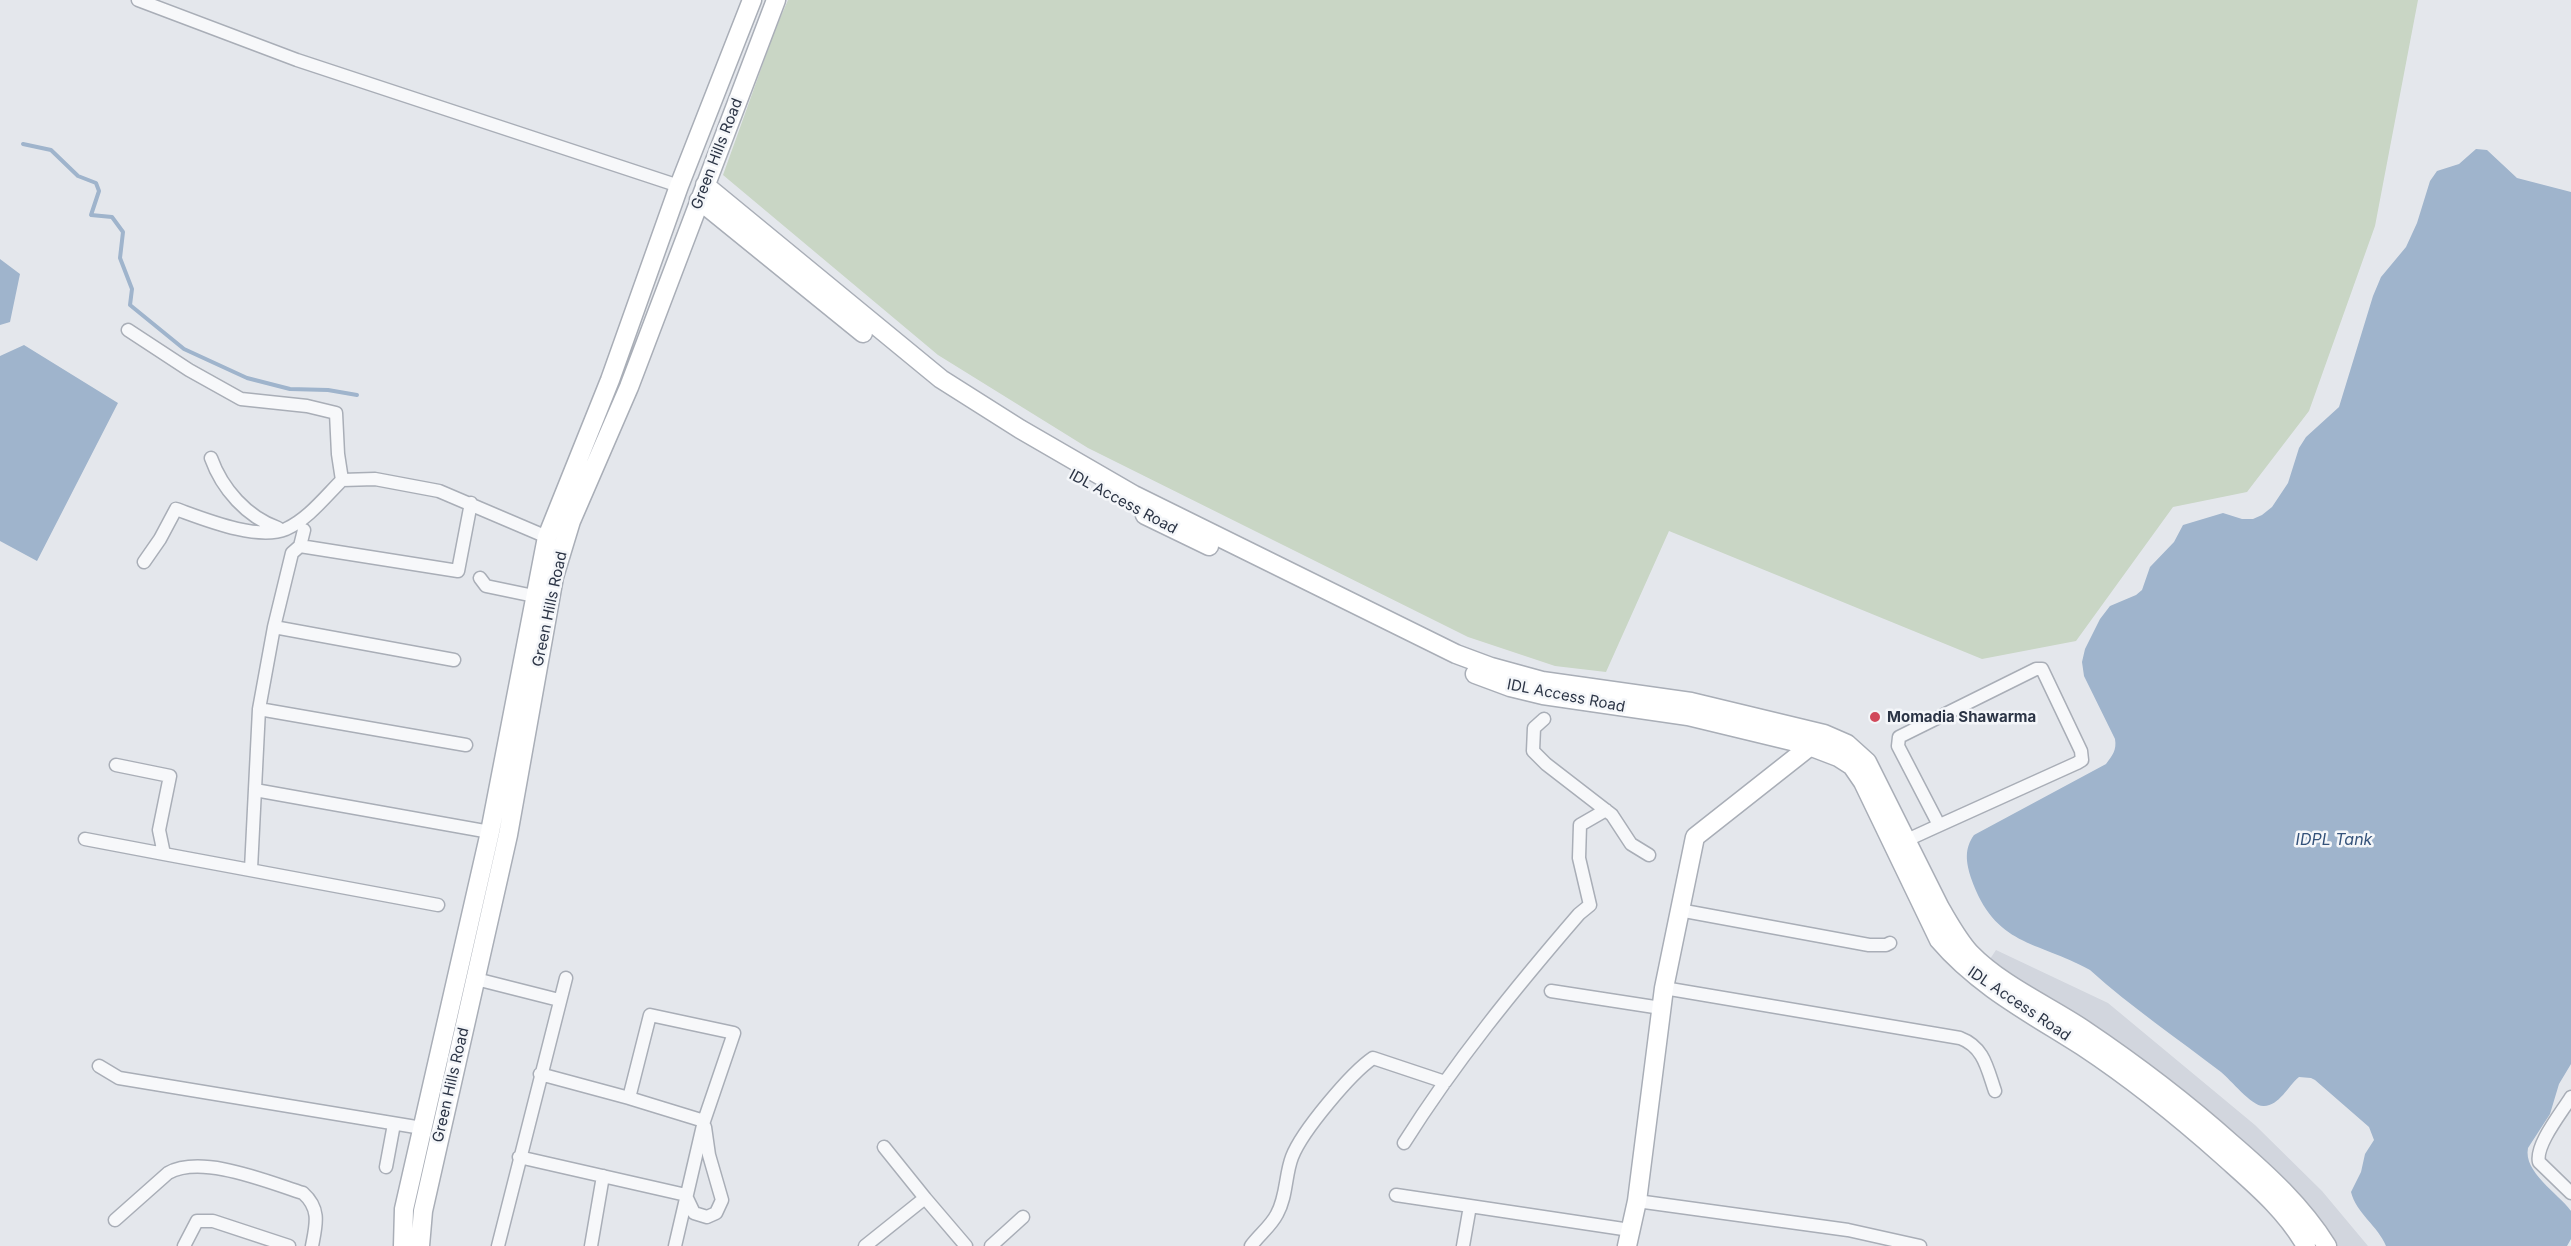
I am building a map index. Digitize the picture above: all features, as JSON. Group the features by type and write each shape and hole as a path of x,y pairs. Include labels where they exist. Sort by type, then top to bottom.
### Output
{"street":[{"path":"138,0 297,60 679,186"},
{"name":"Green Hills Road","path":"403,1246 404,1209 490,832 547,537 610,380 679,186 752,0"},
{"name":"Green Hills Road","path":"420,1246 423,1211 508,835 554,577 571,521 629,387 776,0"},
{"path":"702,193 880,339 1087,470 1144,501 1456,654 1491,668 1542,681 1691,702 1817,740 1847,744 1867,762 1940,908 1970,953 2033,999 2058,1012 2124,1056 2194,1109 2292,1200 2312,1222 2327,1246"},
{"path":"128,330 189,370 241,399 307,406 336,413 342,480"},
{"path":"211,458 216,471 233,497 262,522 284,530"},
{"path":"144,562 160,539 176,509 212,522 252,532 284,530 307,515 342,480 375,479 439,490 564,544"},
{"path":"300,546 458,571 471,503"},
{"path":"251,869 259,709 274,627 292,553 300,546 304,530"},
{"path":"480,578 486,586 534,597"},
{"path":"274,627 454,660"},
{"path":"1907,840 1940,825 2082,760 2081,751 2042,669 2036,669 1899,737 1898,746 1940,825"},
{"path":"259,709 466,745"},
{"path":"1544,719 1534,728 1533,750 1546,764 1612,815 1631,843 1649,855"},
{"path":"1396,1195 1470,1206 1629,1238 1636,1201 1664,988 1695,837 1817,740"},
{"name":"IDL Access Road","path":"1817,740 1852,766 1863,782 1940,940 1957,962 1988,987 2137,1084 2186,1124 2282,1212 2297,1230 2306,1246"},
{"path":"116,765 170,776 159,830 164,854"},
{"path":"255,790 490,832"},
{"path":"1404,1143 1445,1082 1518,984 1579,914 1590,905 1579,858 1580,825 1606,810"},
{"path":"84,839 438,905"},
{"path":"1679,910 1869,945 1890,943"},
{"path":"498,1246 566,978"},
{"path":"476,979 559,1000"},
{"path":"1664,988 1960,1038 1972,1043 1980,1050 1995,1090"},
{"path":"1551,991 1661,1008"},
{"path":"629,1098 650,1015 734,1033 704,1121 675,1246"},
{"path":"1251,1246 1276,1216 1284,1198 1292,1156 1335,1095 1359,1068 1373,1058 1445,1082"},
{"path":"99,1066 119,1078 422,1128"},
{"path":"540,1074 704,1121"},
{"path":"2571,1097 2541,1146 2538,1158 2539,1162 2571,1193"},
{"path":"686,1195 694,1213 707,1217 716,1214 722,1200 709,1155 704,1121"},
{"path":"386,1167 394,1124"},
{"path":"884,1147 966,1246"},
{"path":"519,1157 686,1195"},
{"path":"115,1220 168,1173 178,1167 205,1165 303,1193 310,1200 317,1220 312,1246"},
{"path":"591,1246 603,1176"},
{"path":"865,1246 925,1198"},
{"path":"1636,1201 1848,1230 1920,1246"},
{"path":"1463,1246 1470,1206"},
{"path":"991,1246 1023,1217"},
{"path":"184,1246 197,1221 213,1221 288,1246"}],"shaded area":[{"path":"1996,950 2108,1003 2255,1125 2322,1191 2368,1246 2331,1246 2027,987 1990,959"}],"green space":[{"path":"788,0 2418,0 2375,226 2309,411 2247,492 2173,507 2076,641 1982,659 1669,531 1606,672 1555,666 1468,637 1088,448 938,355 723,175"}],"water":[{"name":"IDPL Tank","path":"2476,149 2487,150 2517,178 2571,192 2571,1064 2559,1084 2550,1114 2528,1148 2528,1157 2536,1174 2571,1211 2571,1239 2567,1246 2386,1246 2357,1206 2351,1192 2361,1172 2365,1154 2374,1140 2369,1127 2311,1078 2299,1077 2274,1103 2264,1106 2254,1102 2221,1072 2138,1010 2090,970 2019,939 2005,930 1981,901 1971,878 1967,861 1967,851 1974,835 2106,764 2115,750 2115,739 2084,676 2082,662 2085,649 2100,619 2110,606 2142,590 2150,567 2174,542 2183,525 2223,513 2242,519 2253,519 2272,507 2288,483 2299,448 2306,437 2339,407 2373,296 2381,277 2406,247 2417,223 2430,181 2437,171 2459,164"},
{"path":"0,259 20,274 10,322 0,325"},
{"path":"24,345 118,403 37,561 0,541 0,356"}],"waterway":[{"path":"23,144 51,150 78,176 96,183 99,191 91,215 112,217 123,232 120,258 132,289 130,305 184,349 247,378 290,389 328,390 357,395"}],"place":[{"name":"Momadia Shawarma","path":"1875,717"}]}
